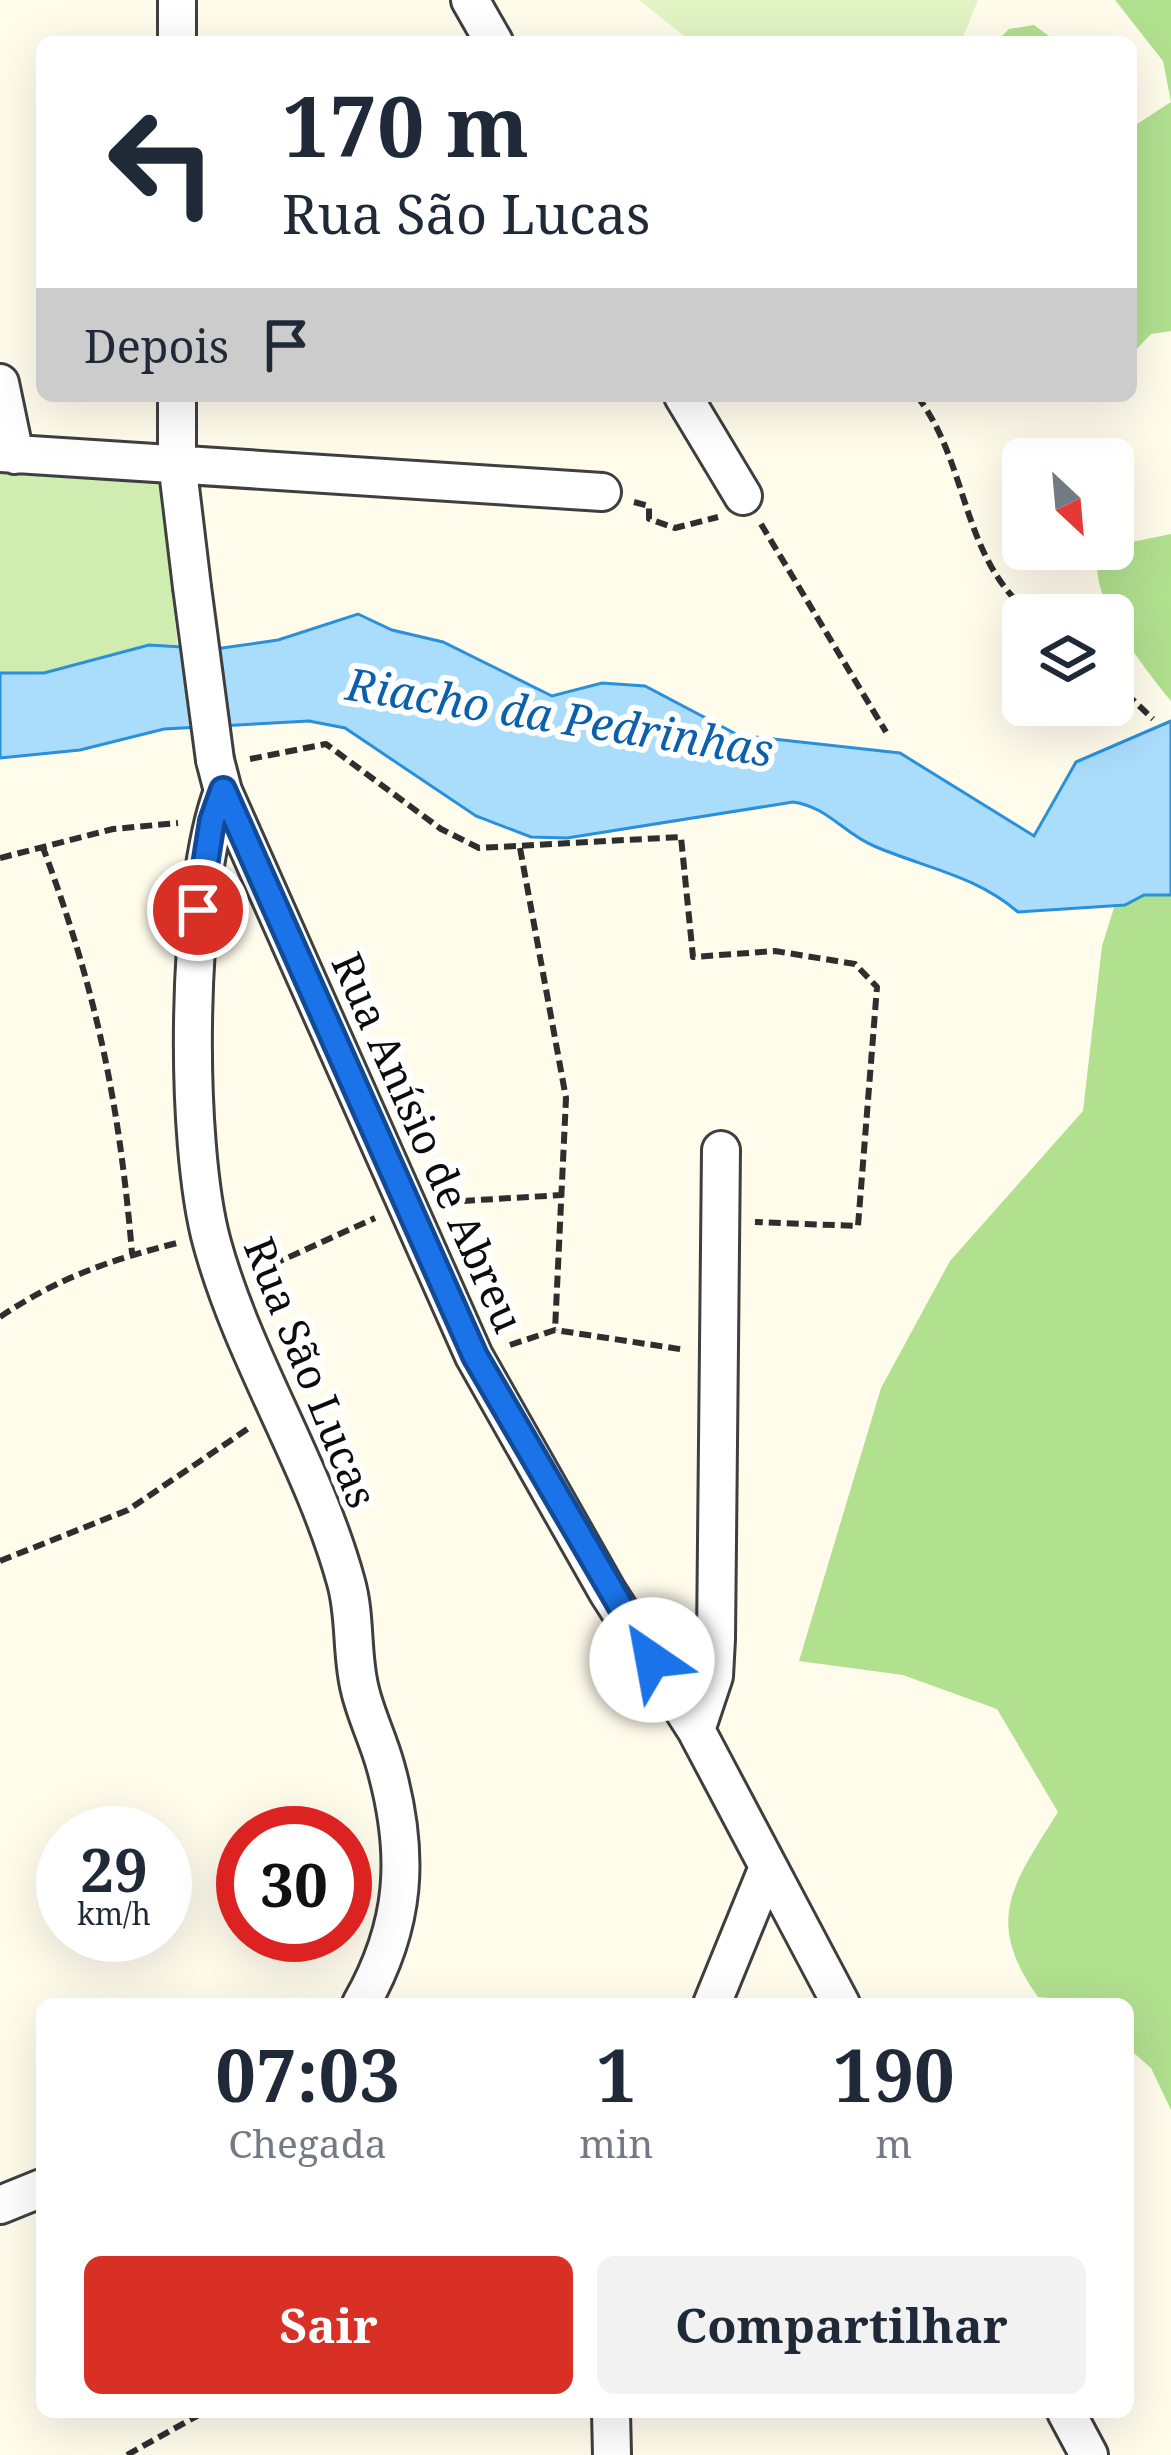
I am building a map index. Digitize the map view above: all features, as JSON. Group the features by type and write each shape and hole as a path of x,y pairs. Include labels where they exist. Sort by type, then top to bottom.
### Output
{"street":[{"path":"177,0 177,36"},
{"path":"470,0 491,36"},
{"path":"0,383 8,454 602,493"},
{"name":"Rua Anísio de Abreu","path":"177,402 177,462 222,782 475,1356 608,1591 696,1730 838,1998"},
{"path":"687,402 743,496"},
{"name":"Rua São Lucas","path":"222,782 198,910 195,1095 210,1235 225,1288 337,1556 351,1607 359,1689 386,1767 404,1882 383,1965 364,1998"},
{"path":"696,1730 714,1676 721,1150"},
{"path":"714,1998 768,1867"},
{"path":"0,2206 36,2191"},
{"path":"611,2418 612,2455"},
{"path":"1069,2418 1089,2455"}],"path":[{"path":"921,402 942,437 978,549 1010,594"},
{"path":"602,493 649,506 649,519 675,528 723,515 743,496 886,732"},
{"path":"1134,701 1153,719"},
{"path":"0,857 112,829 222,782 258,760 292,747 326,744 459,841 520,848 681,837 693,957 775,951 856,964 877,987 858,1226 721,1220"},
{"path":"42,844 74,932 107,1047 123,1148 132,1253"},
{"path":"520,848 566,1098 556,1330"},
{"path":"0,1318 52,1282 132,1253 210,1235"},
{"path":"475,1356 556,1330 719,1355"},
{"path":"0,1561 128,1510 276,1408"},
{"path":"127,2455 193,2418"}],"green space":[{"path":"639,0 978,0 963,36 684,36"},
{"path":"1115,0 1171,0 1171,102 1163,61"},
{"path":"1034,25 1049,36 1002,36 1009,29"},
{"path":"1171,102 1171,331 1151,334 1137,349 1137,124"},
{"path":"0,471 160,485 178,648 149,645 44,673 0,673"},
{"path":"1171,534 1171,701 1134,651 1134,594 1103,594 1098,577 1098,570 1134,570 1134,542"},
{"path":"1171,741 1171,2110 1151,2068 1134,2053 1134,1998 1038,1997 1021,1970 1008,1924 1010,1903 1028,1860 1058,1812 997,1709 903,1675 799,1661 881,1388 950,1261 1083,1111 1102,946 1118,895 1022,859 1068,778"}],"water":[{"name":"Riacho da Pedrinhas","path":"358,614 392,630 443,642 552,696 602,683 645,686 738,735 900,753 1034,836 1076,762 1171,721 1171,895 1144,895 1125,905 1018,912 985,889 874,846 816,809 793,802 567,838 531,837 476,816 345,728 309,721 164,729 80,750 0,758 0,673 44,673 149,645 215,649 278,640"}],"route":[{"path":"198,910 212,821 223,790 475,1356 526,1453 652,1660"}]}
